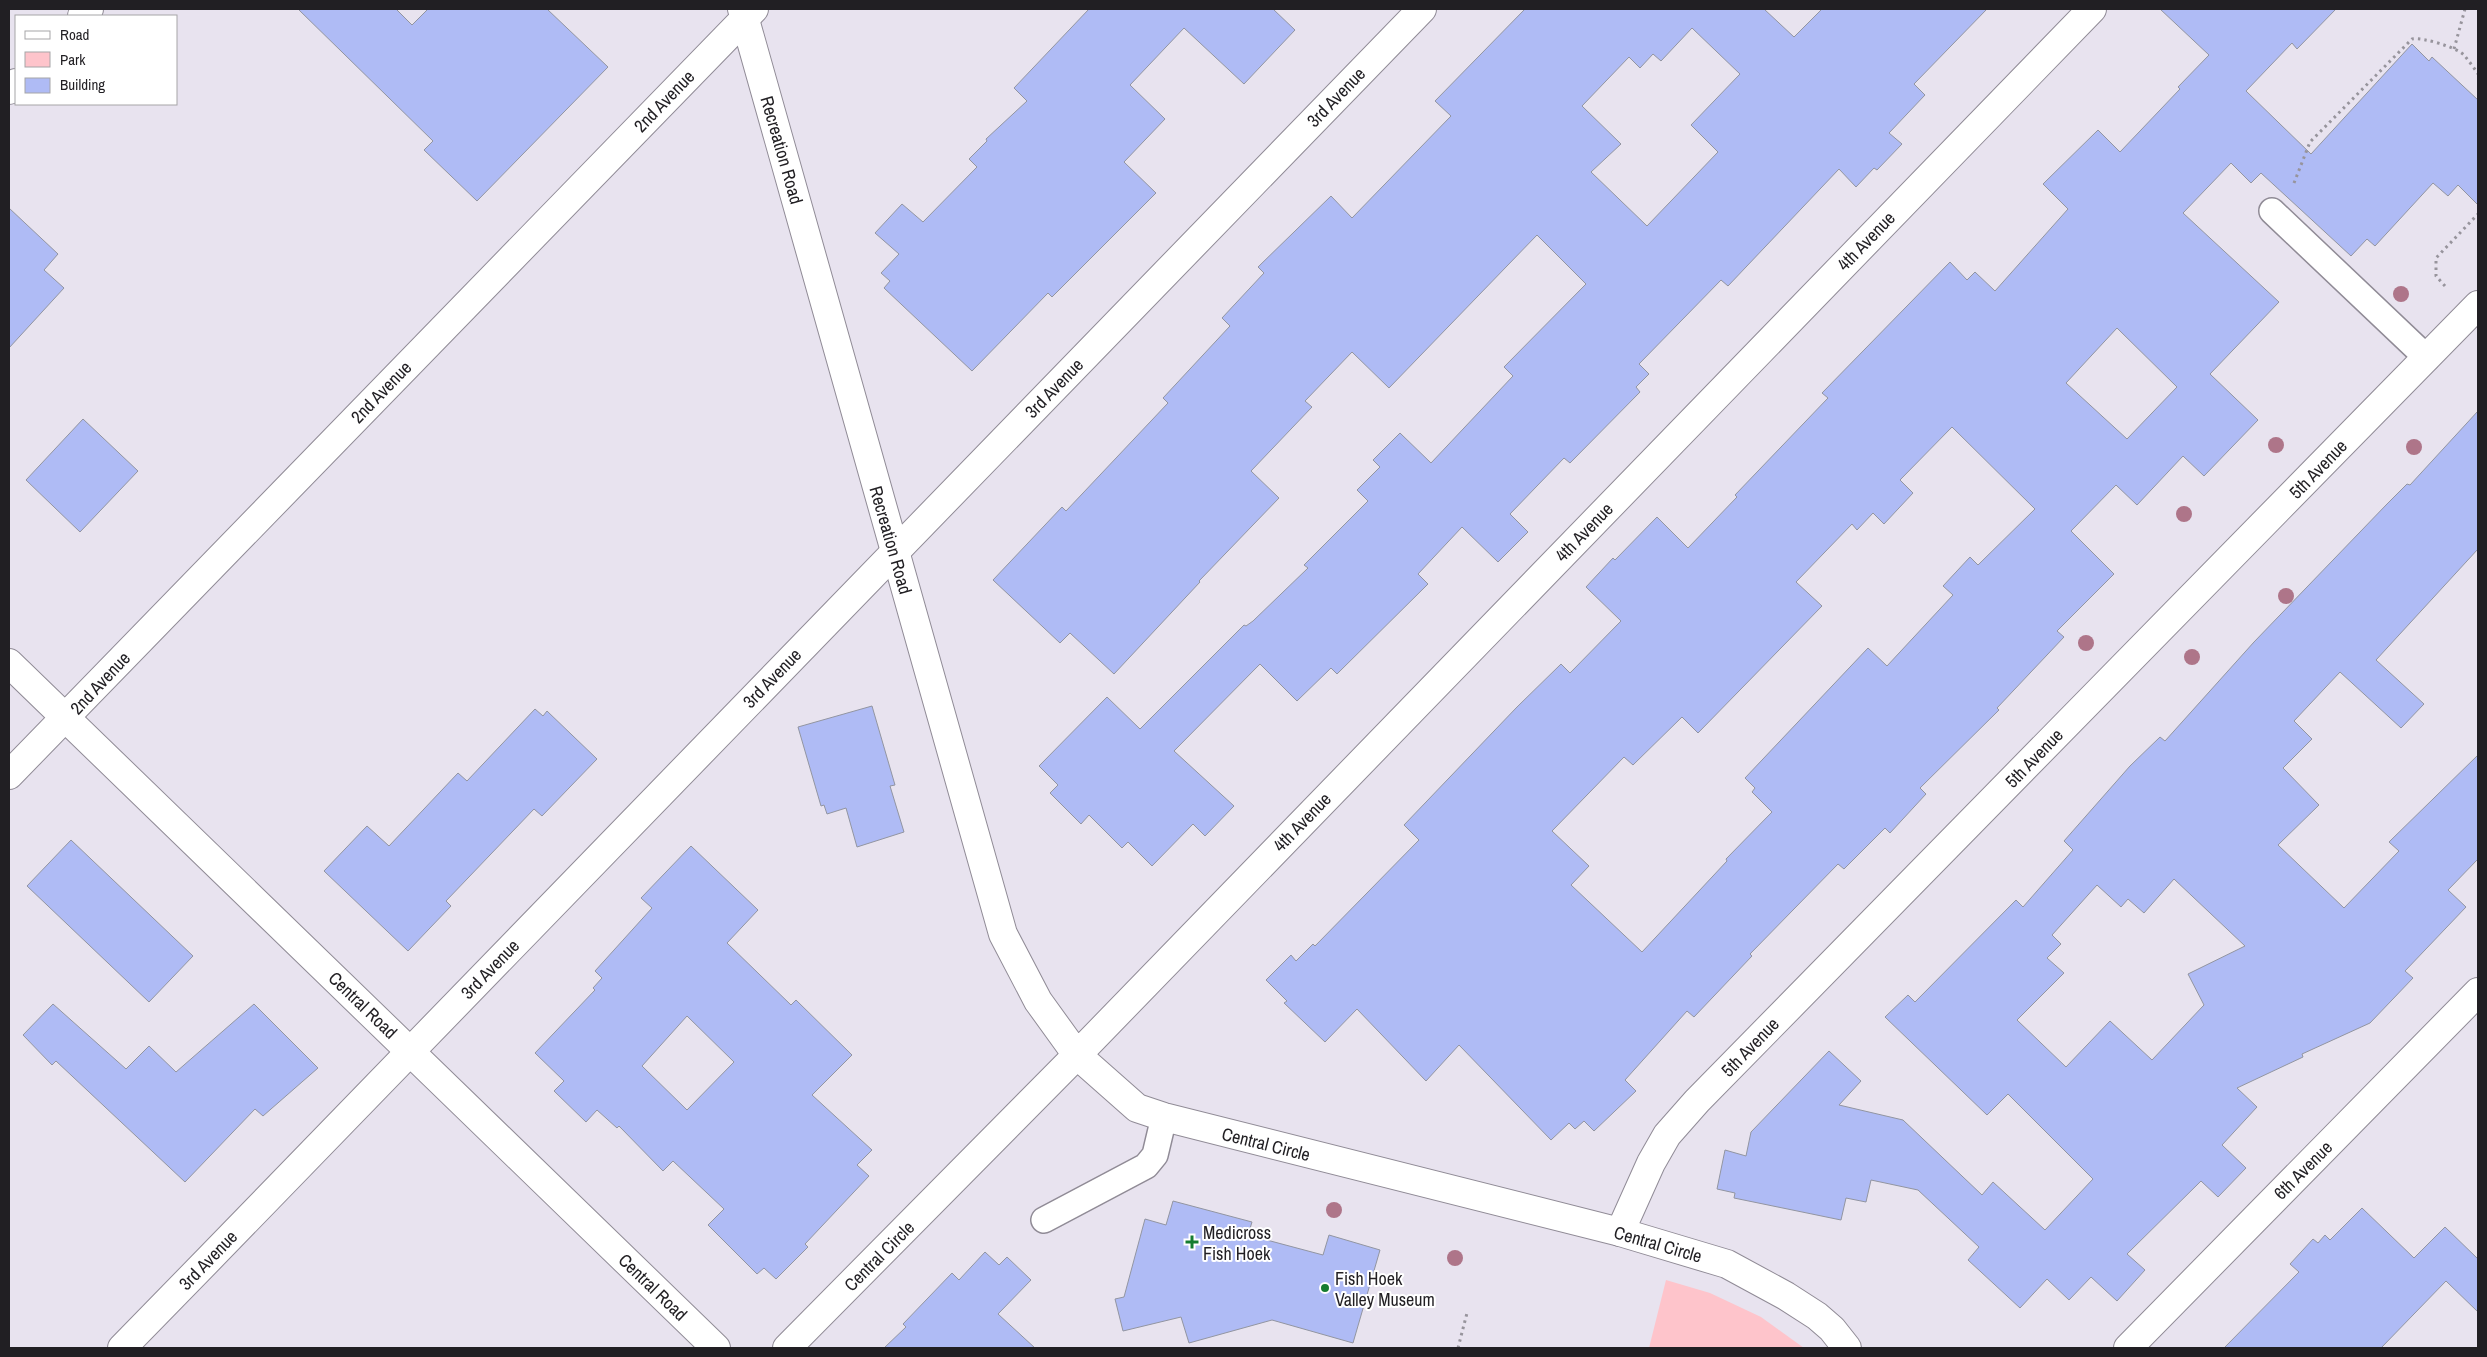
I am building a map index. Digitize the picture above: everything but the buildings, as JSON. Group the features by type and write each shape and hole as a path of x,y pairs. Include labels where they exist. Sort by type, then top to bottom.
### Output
{"street":[{"name":"3rd Avenue","path":"122,1348 412,1052 894,552 1422,9"},
{"name":"4th Avenue","path":"1077,1055 2092,9"},
{"name":"Recreation Road","path":"747,12 894,552 1003,934 1038,1001 1077,1055"},
{"name":"2nd Avenue","path":"9,775 66,719 95,686 747,12"},
{"name":"5th Avenue","path":"1620,1232 1651,1163 1663,1142 1697,1101 2478,305"},
{"name":"Central Road","path":"9,663 716,1348"},
{"name":"6th Avenue","path":"2128,1348 2478,992"},
{"name":"Central Circle","path":"788,1348 1077,1055 1137,1108 1164,1117 1620,1232 1727,1264 1786,1296 1816,1316 1832,1329 1847,1348"}],"lane":[{"path":"2272,211 2427,358"},
{"path":"1044,1220 1146,1166 1155,1155 1164,1117"}],"path":[{"path":"2454,49 2465,9"},
{"path":"2272,211 2291,190 2310,142 2408,41 2421,38 2454,49 2464,55 2478,74"},
{"path":"2449,289 2436,276 2436,258 2478,214"},
{"path":"1458,1348 1468,1313"}],"green space":[{"path":"1666,1280 1710,1293 1761,1317 1804,1348 1649,1348"}],"place":[{"name":"Medicross Fish Hoek","path":"1192,1242"},
{"name":"Fish Hoek Valley Museum","path":"1325,1288"}]}
